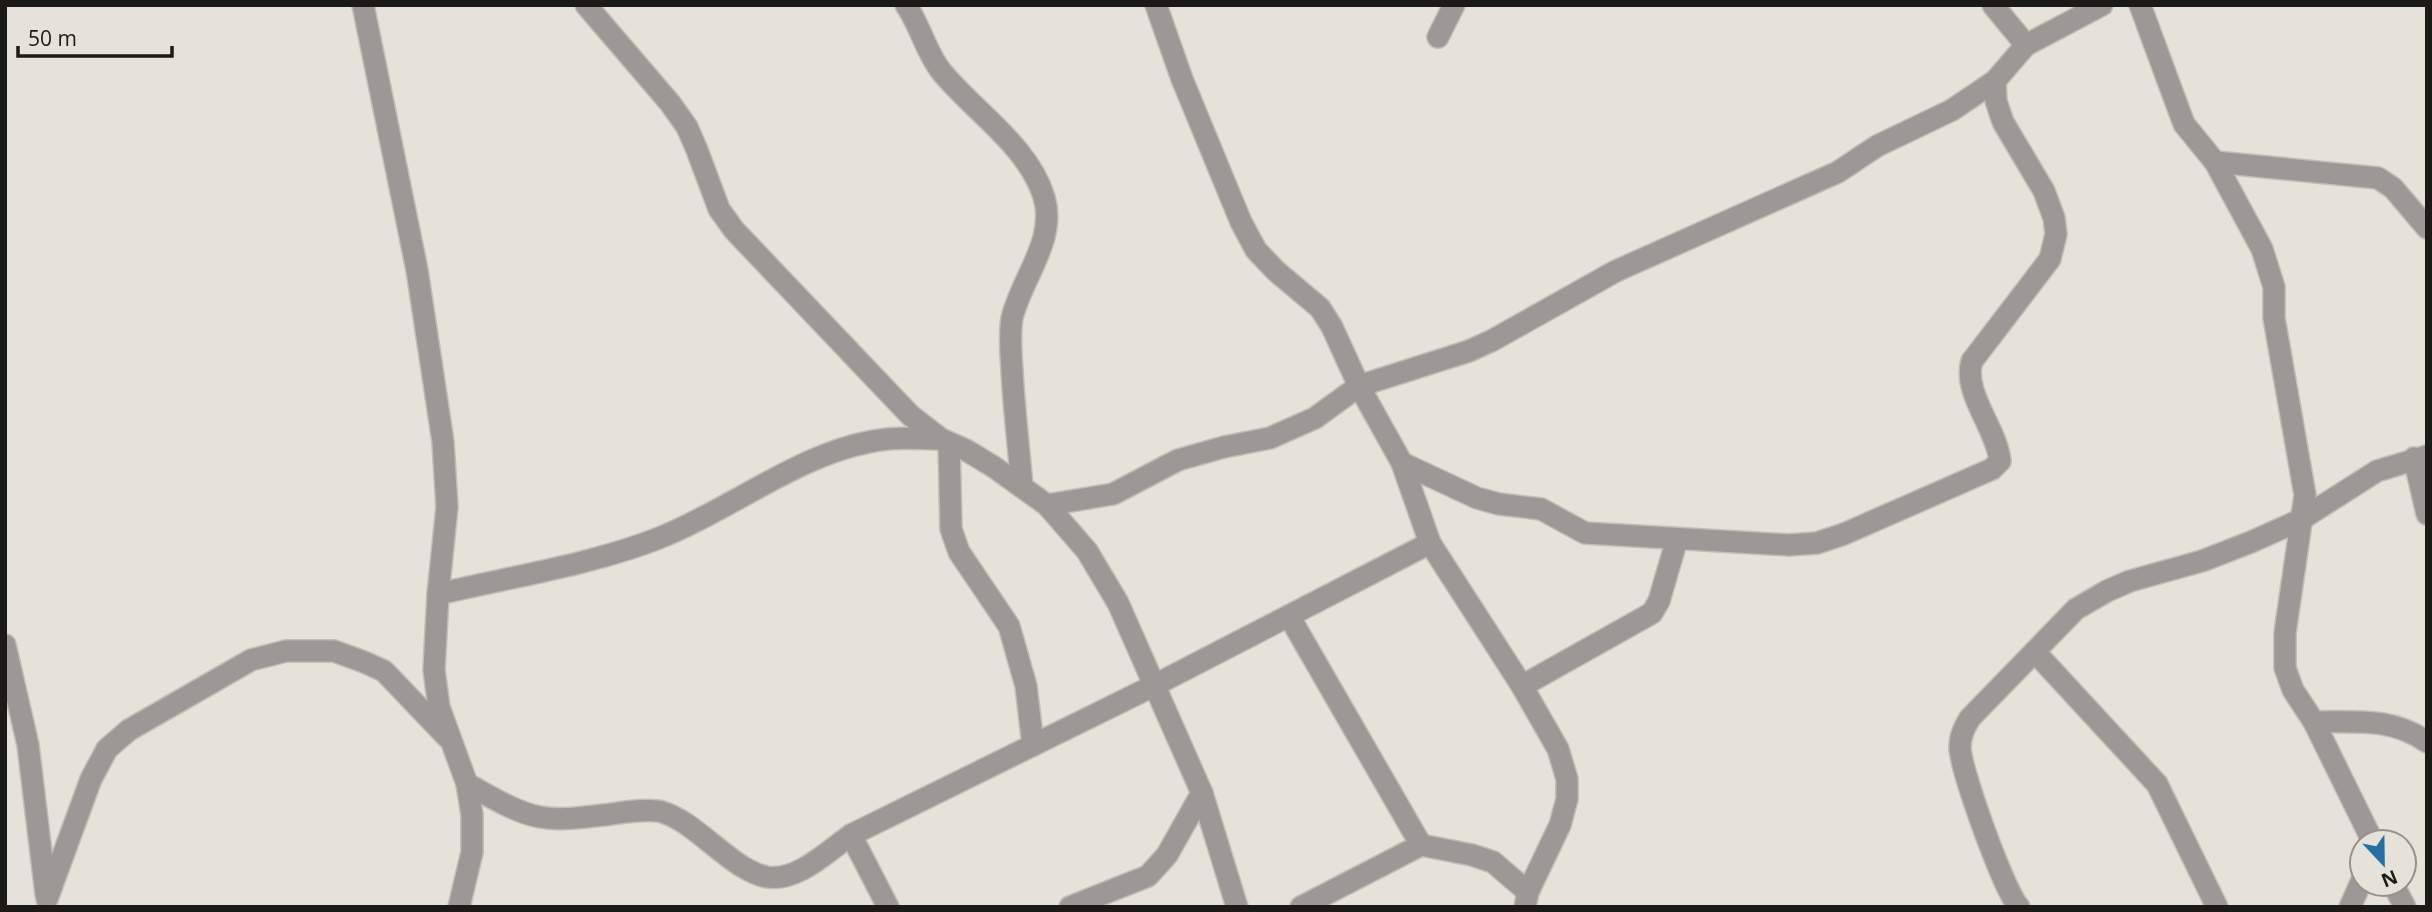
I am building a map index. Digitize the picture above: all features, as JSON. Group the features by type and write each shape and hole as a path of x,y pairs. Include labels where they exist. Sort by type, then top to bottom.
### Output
{"street":[{"path":"363,5 418,270 443,442 447,507 438,593 434,670 439,707 467,784 472,815 471,852 461,905"},
{"path":"586,5 670,103 687,127 719,209 734,230 911,415 945,441 975,455 1047,505 1087,551 1118,603 1202,793 1237,907"},
{"path":"906,5 938,67 1009,141 1032,174 1044,198 1046,218 1043,241 1012,318 1010,347 1022,487"},
{"path":"1156,5 1182,79 1241,222 1256,250 1276,271 1320,308 1402,463 1430,543 1522,686 1558,749 1567,779 1567,799 1560,825 1526,899 1493,862 1421,845 1301,907"},
{"path":"1438,37 1454,5"},
{"path":"1993,5 2026,45"},
{"path":"1047,505 1113,494 1178,460 1270,438 1315,418 1359,386 1469,351 1493,340 1616,271 1838,172 1877,146 1952,110 1995,81 2026,45 2102,5"},
{"path":"2140,5 2184,124 2215,162 2262,249 2274,287 2274,318 2305,495 2285,634 2285,668 2293,690 2314,722 2366,828"},
{"path":"1402,463 1477,498 1499,504 1541,509 1585,533 1789,545 1817,543 1844,534 1992,469 2000,461 1999,449 1972,386 1969,371 1972,361 2050,259 2056,234 2054,218 2044,191 2003,122 1996,101 1995,81"},
{"path":"2215,162 2378,178 2393,188 2427,228"},
{"path":"438,593 625,551 701,520 814,459 852,446 887,439 945,441"},
{"path":"945,441 951,529 958,552 1009,626 1026,686 1033,746"},
{"path":"2019,907 2004,881 1975,801 1960,752 1961,736 1970,718 2076,609 2130,581 2202,561 2300,520 2377,471 2420,457 2427,514"},
{"path":"1522,686 1652,613 1676,539"},
{"path":"467,784 512,808 540,817 565,818 662,811 744,866 766,877 783,876 805,867 851,835 1153,686 1430,543"},
{"path":"1289,616 1421,845"},
{"path":"5,645 28,745 47,903"},
{"path":"47,903 91,779 107,749 129,730 251,660 286,651 334,651 364,662 384,671 453,744"},
{"path":"2035,652 2157,784 2217,907"},
{"path":"2314,722 2382,723 2410,730 2427,742"},
{"path":"1070,907 1148,876 1167,855 1202,793"},
{"path":"851,835 888,907"}]}
